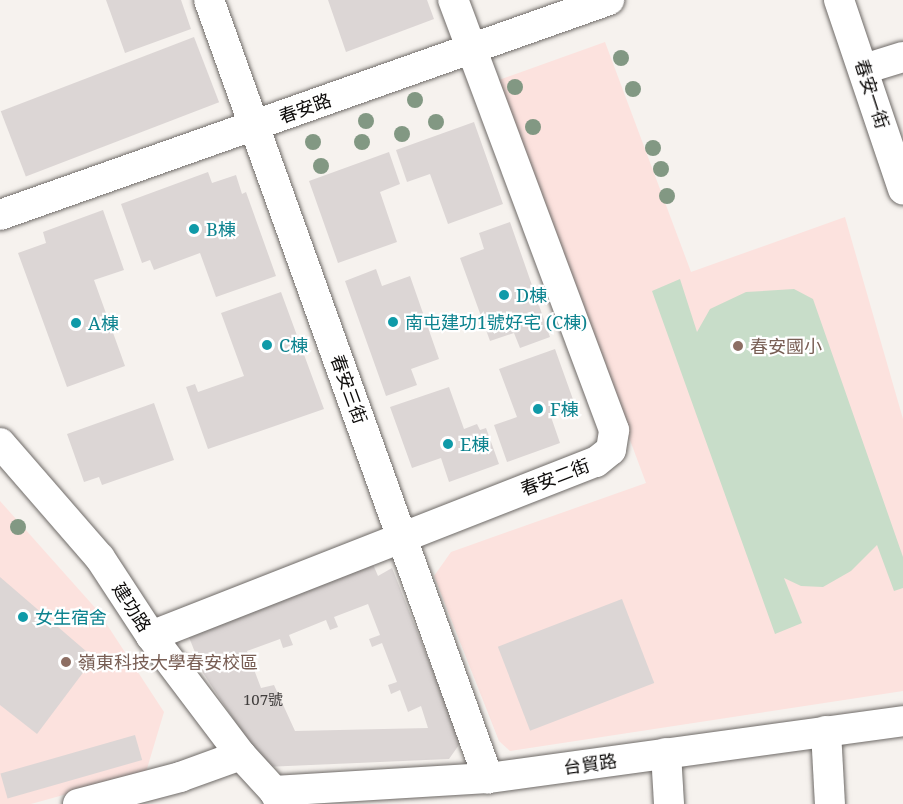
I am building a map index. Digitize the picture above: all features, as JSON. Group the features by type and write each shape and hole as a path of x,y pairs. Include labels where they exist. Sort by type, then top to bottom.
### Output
{"street":[{"name":"春安三街","path":"209,0 403,535 488,778"},
{"name":"春安二街","path":"151,636 403,535 596,462 611,450 614,430 453,0"},
{"name":"春安路","path":"0,215 609,0"},
{"name":"春安一街","path":"839,0 903,189"},
{"path":"864,69 903,57"},
{"name":"建功路","path":"0,443 100,558 151,636 241,755 278,797"},
{"name":"台貿路","path":"278,797 488,778 903,721"},
{"path":"826,731 830,804"},
{"path":"666,753 669,804"},
{"path":"78,804 180,777 241,755"}],"shaded area":[{"name":"春安國小","path":"605,42 691,272 845,217 903,419 903,691 510,751 499,741 434,576 451,552 646,483 496,81"},
{"name":"嶺東科技大學春安校區","path":"0,501 98,611 164,712 146,772 31,804 0,804"}],"green space":[{"path":"680,279 697,332 710,309 746,292 794,289 813,299 903,557 903,588 894,591 877,545 851,571 823,587 801,586 784,578 802,623 775,634 652,291"}],"building":[{"path":"106,0 181,0 191,29 125,53"},
{"path":"328,0 427,0 434,19 346,52"},
{"path":"194,37 219,102 26,177 1,111"},
{"path":"474,122 503,204 448,224 430,174 407,182 396,150"},
{"path":"389,152 400,184 380,192 397,242 338,263 309,181"},
{"name":"B棟","path":"208,172 212,183 236,175 242,194 246,192 276,276 216,297 200,253 154,270 150,260 142,263 121,204"},
{"name":"A棟","path":"103,210 124,270 94,280 125,366 67,387 18,253 46,243 43,232"},
{"name":"D棟","path":"510,222 550,337 520,348 514,333 490,341 460,258 484,249 479,233"},
{"name":"南屯建功1號好宅 (C棟)","path":"376,269 382,286 410,276 439,359 411,369 417,385 386,396 345,281"},
{"name":"C棟","path":"281,292 324,409 208,449 186,387 195,384 198,392 244,376 221,313"},
{"name":"F棟","path":"555,349 575,405 550,414 560,443 507,462 494,425 517,417 499,369"},
{"name":"E棟","path":"449,387 464,429 477,424 480,430 486,428 499,464 449,482 441,458 412,468 390,407"},
{"path":"154,403 174,460 102,485 99,477 84,482 67,434"},
{"path":"372,562 378,576 392,568 461,742 449,759 265,767 203,673 187,632","holes":["368,604 380,635 369,639 372,647 382,643 397,682 388,685 391,694 400,690 408,712 421,706 428,728 295,731 274,685 261,688 247,651 280,639 283,648 293,645 289,635 326,620 330,630 338,627 334,617"]},
{"name":"女生宿舍","path":"0,577 94,658 37,734 0,705"},
{"path":"622,599 654,683 530,731 498,647"},
{"path":"135,735 142,760 8,799 0,774"}],"place":[{"name":"B棟","path":"194,229"},
{"name":"D棟","path":"504,295"},
{"name":"南屯建功1號好宅 (C棟)","path":"393,322"},
{"name":"A棟","path":"76,323"},
{"name":"C棟","path":"267,345"},
{"name":"春安國小","path":"738,346"},
{"name":"F棟","path":"538,409"},
{"name":"E棟","path":"448,444"},
{"name":"女生宿舍","path":"23,617"},
{"name":"嶺東科技大學春安校區","path":"66,662"}]}
